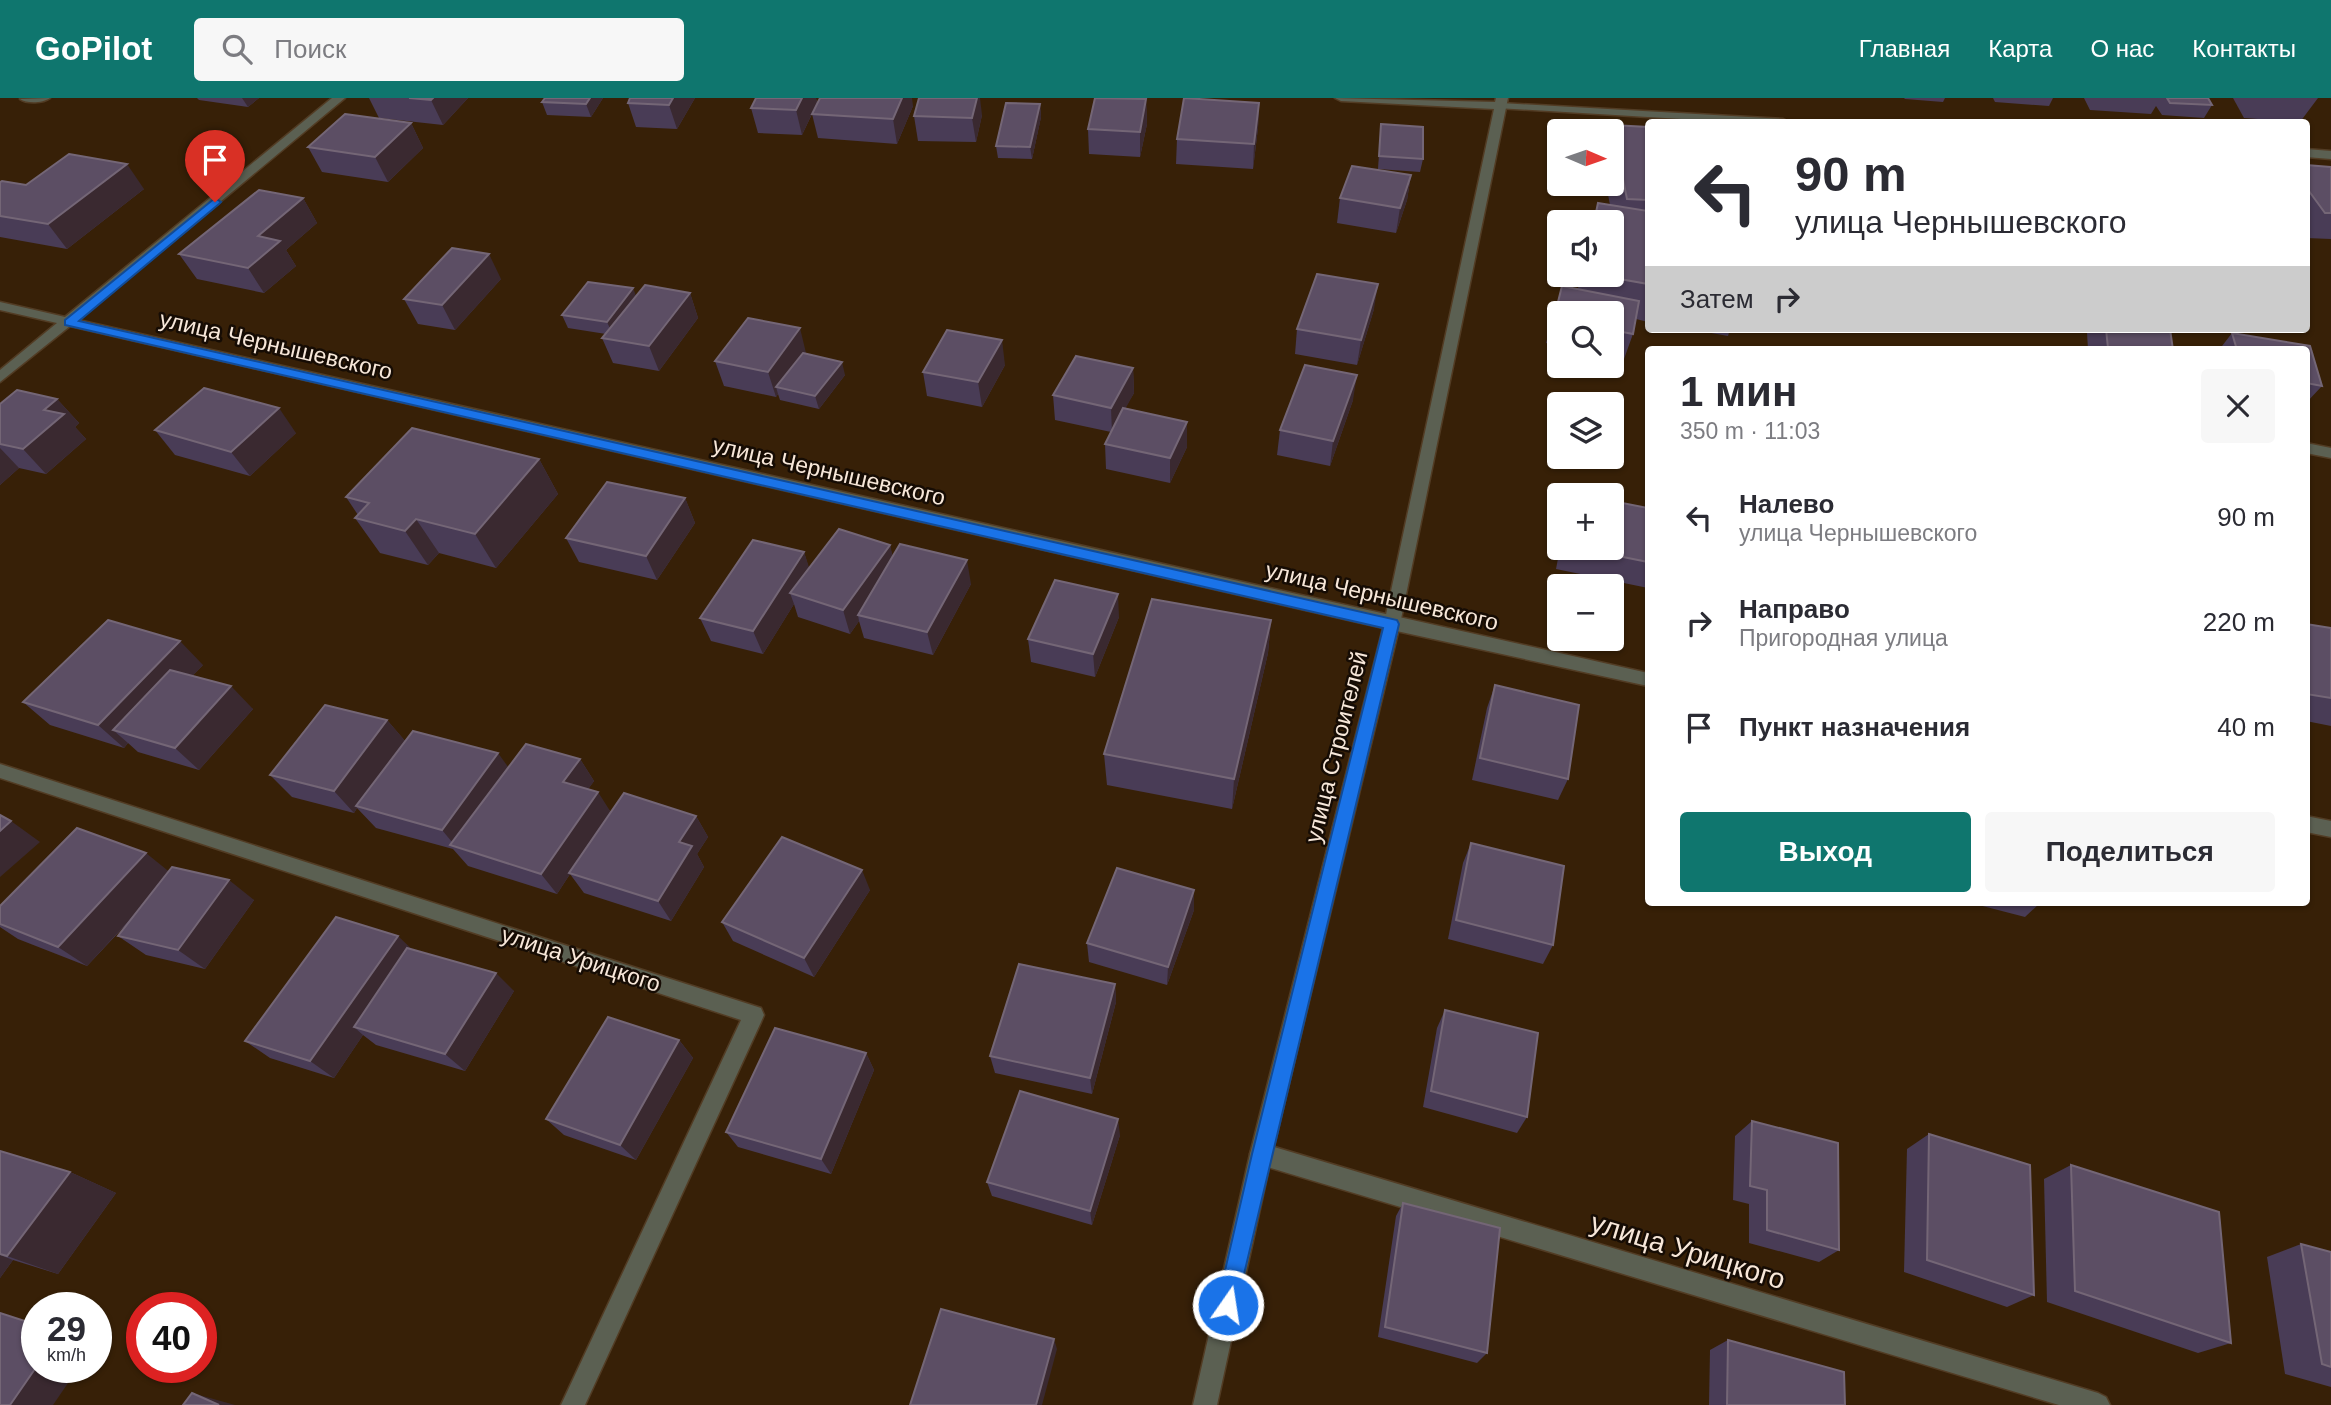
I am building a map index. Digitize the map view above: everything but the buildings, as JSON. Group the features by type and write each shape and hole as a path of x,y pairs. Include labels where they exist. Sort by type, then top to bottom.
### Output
{"street":[{"path":"26,99 44,98"},
{"path":"0,377 70,323 340,98"},
{"path":"1341,98 1502,102 1741,119"},
{"name":"улица Строителей","path":"1205,1405 1261,1154 1392,624 1502,102"},
{"path":"2310,153 2331,155"},
{"name":"улица Чернышевского","path":"0,306 1645,679"},
{"path":"2310,449 2331,453"},
{"name":"улица Урицкого","path":"0,771 754,1015 573,1405"},
{"path":"2310,825 2331,829"},
{"name":"улица Урицкого","path":"1261,1154 2098,1405"}],"route":[{"path":"215,202 70,323 1392,624 1261,1154 1228,1305"}]}
